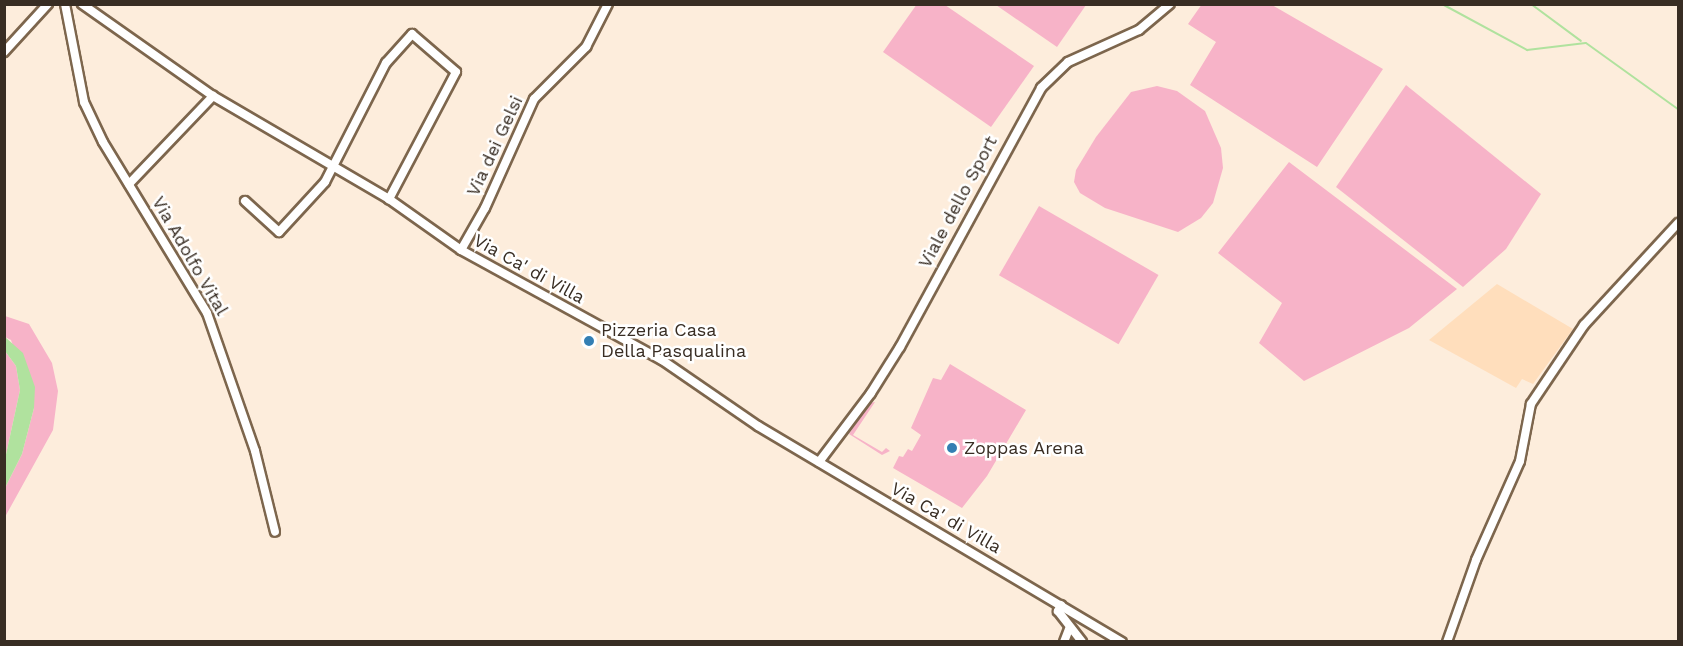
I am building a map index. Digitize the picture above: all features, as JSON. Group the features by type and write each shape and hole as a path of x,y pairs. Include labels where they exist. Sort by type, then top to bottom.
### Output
{"street":[{"path":"4,52 48,4"},
{"name":"Via Adolfo Vital","path":"65,4 84,102 129,184 207,313 255,451 275,532"},
{"name":"Via dei Gelsi","path":"461,250 485,208 534,99 586,47 608,4"},
{"name":"Viale dello Sport","path":"819,462 900,347 1041,88 1068,62 1139,30 1170,4"},
{"name":"Via Ca' di Villa","path":"88,7 213,96 389,200 461,250 662,360 723,404 1122,642"},
{"path":"245,201 279,232 324,182 386,63 412,34 456,72 389,200"},
{"path":"129,184 213,96"},
{"path":"1447,642 1476,560 1520,461 1531,404 1584,325 1678,223"},
{"path":"1061,605 1058,612 1082,641"},
{"path":"1064,642 1070,629"}],"shaded area":[{"path":"917,4 945,5 1034,66 991,127 883,52"},
{"path":"1202,4 1272,5 1383,69 1317,167 1190,85 1216,42 1188,24"},
{"path":"996,5 1086,5 1057,47"},
{"path":"1406,85 1541,194 1506,249 1463,287 1336,187"},
{"path":"1157,86 1177,91 1205,111 1221,148 1223,168 1213,203 1201,218 1178,232 1105,208 1080,193 1074,182 1076,170 1096,137 1131,92"},
{"path":"1289,162 1457,289 1409,328 1304,381 1259,343 1282,303 1218,253"},
{"path":"1039,206 1159,275 1119,344 999,275"},
{"path":"1497,284 1573,329 1533,384 1522,379 1516,388 1429,340"},
{"path":"5,316 29,324 52,363 58,391 53,430 5,517 5,488 22,454 34,408 11,340 5,337"},
{"path":"5,337 23,353 35,387 34,408 22,454 5,488 5,459 20,390 16,366 5,351"},
{"path":"5,351 16,366 20,390 5,459"},
{"path":"950,364 1026,410 987,476 962,508 893,468 899,456 903,457 908,449 912,451 921,435 911,428 933,378 941,380"},
{"path":"875,402 853,435 882,452 886,448 890,451 882,455 849,434 870,403"}],"waterway":[{"path":"1442,4 1527,50 1586,43 1678,109"},
{"path":"1531,4 1581,41"}],"place":[{"name":"Pizzeria Casa Della Pasqualina","path":"589,341"},
{"name":"Zoppas Arena","path":"952,448"}]}
